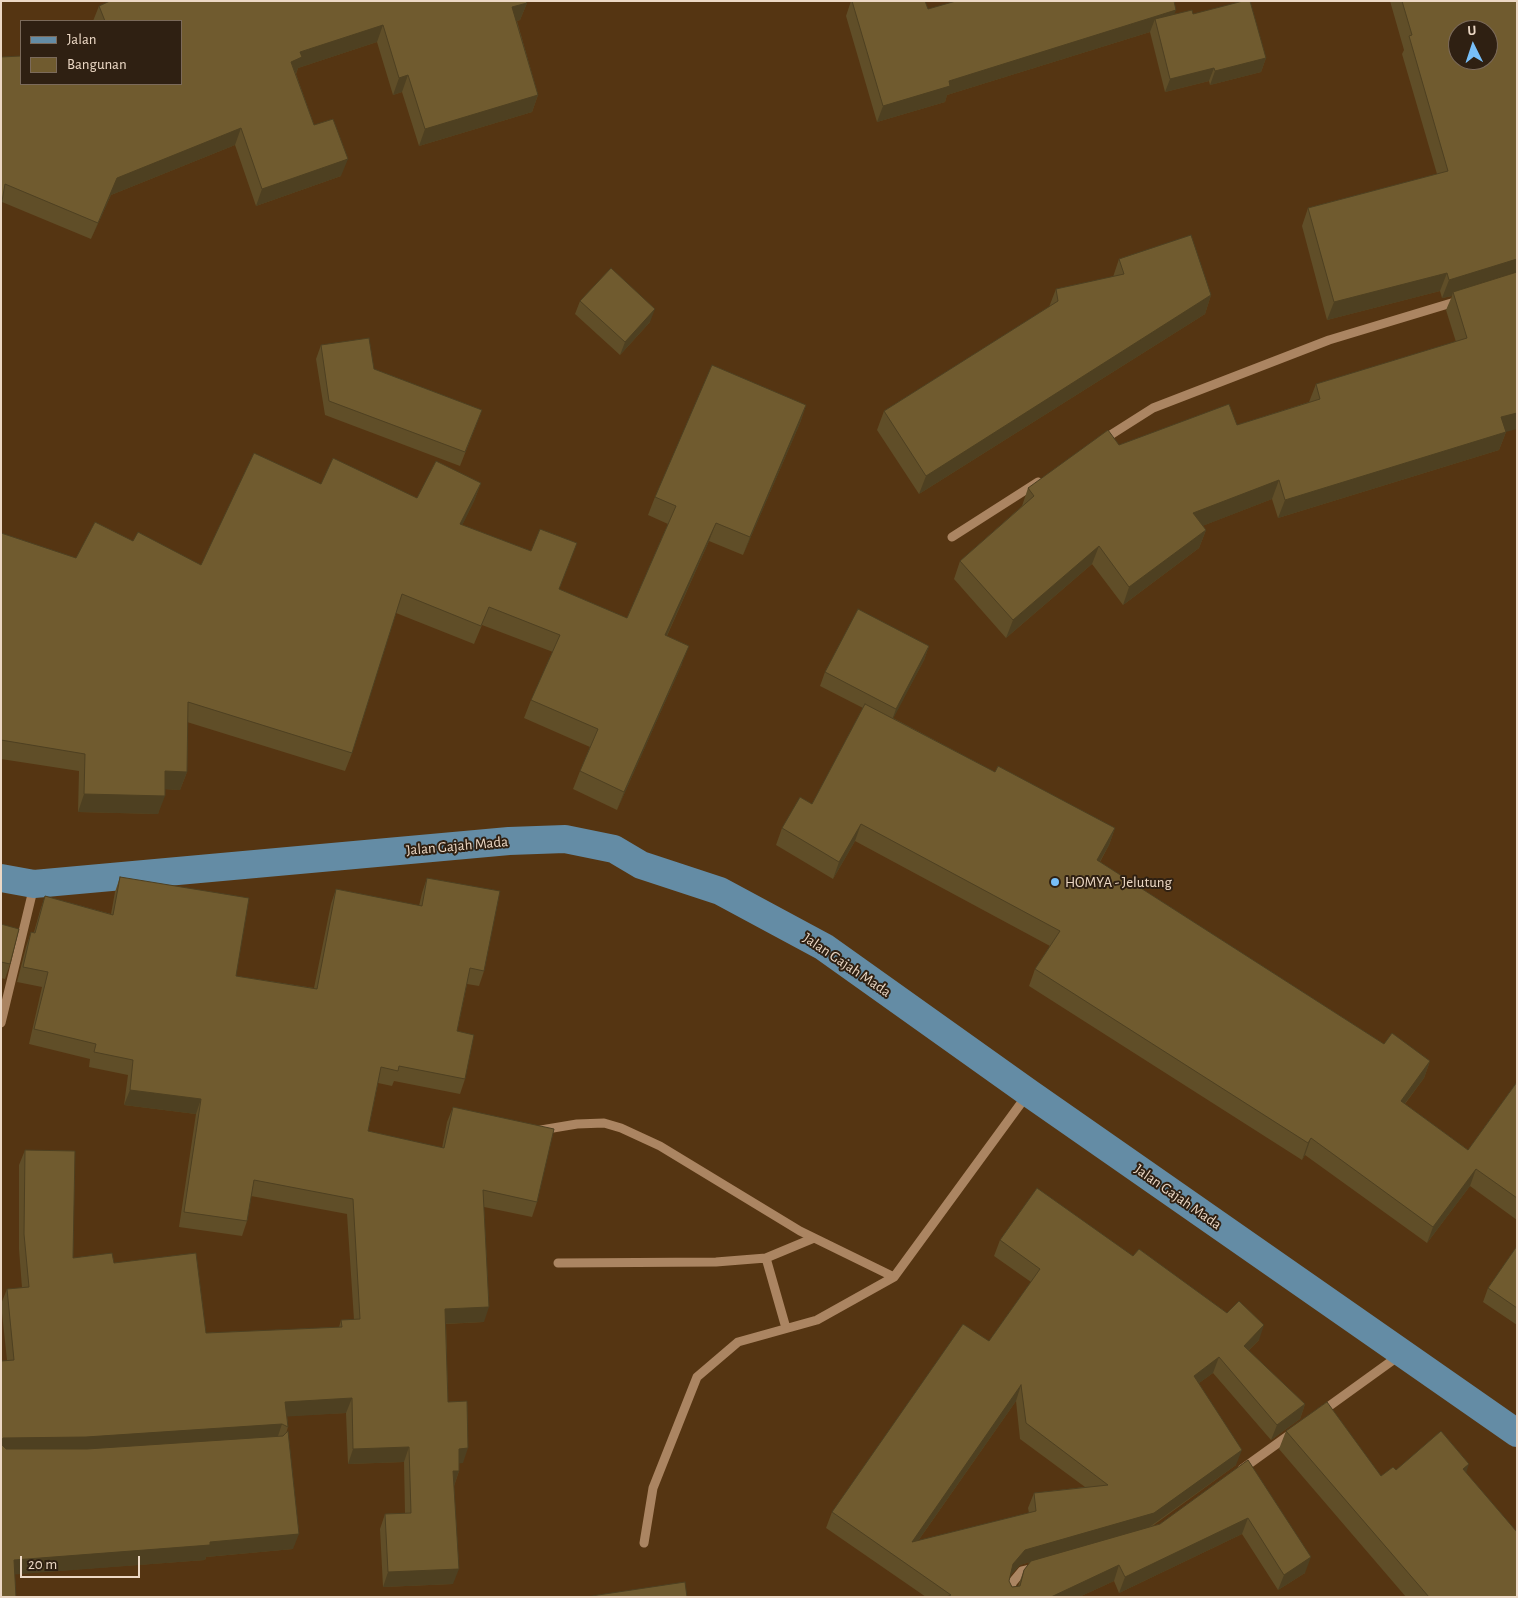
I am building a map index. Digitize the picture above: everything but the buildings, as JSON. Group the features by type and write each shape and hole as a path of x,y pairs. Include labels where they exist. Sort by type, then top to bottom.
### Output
{"main road":[{"name":"Jalan Gajah Mada","path":"1,878 34,884 509,841 565,839 614,849 641,865 720,890 824,947 1029,1093 1517,1433"}],"street":[{"path":"1094,446 1152,408 1329,340 1464,300"},
{"path":"952,537 1044,478"},
{"path":"1,1023 34,884"},
{"path":"644,1543 653,1488 697,1377 738,1342 817,1320 894,1277 1029,1093"},
{"path":"532,1130 577,1124 604,1124 621,1128 660,1146 814,1238 894,1277"},
{"path":"558,1264 716,1262 766,1258 814,1238"},
{"path":"766,1258 786,1328"},
{"path":"1313,1418 1402,1354"},
{"path":"1232,1476 1297,1429"},
{"path":"1010,1597 1012,1583 1022,1571 1041,1566"}],"place":[{"name":"HOMYA - Jelutung","path":"1055,882"}]}
